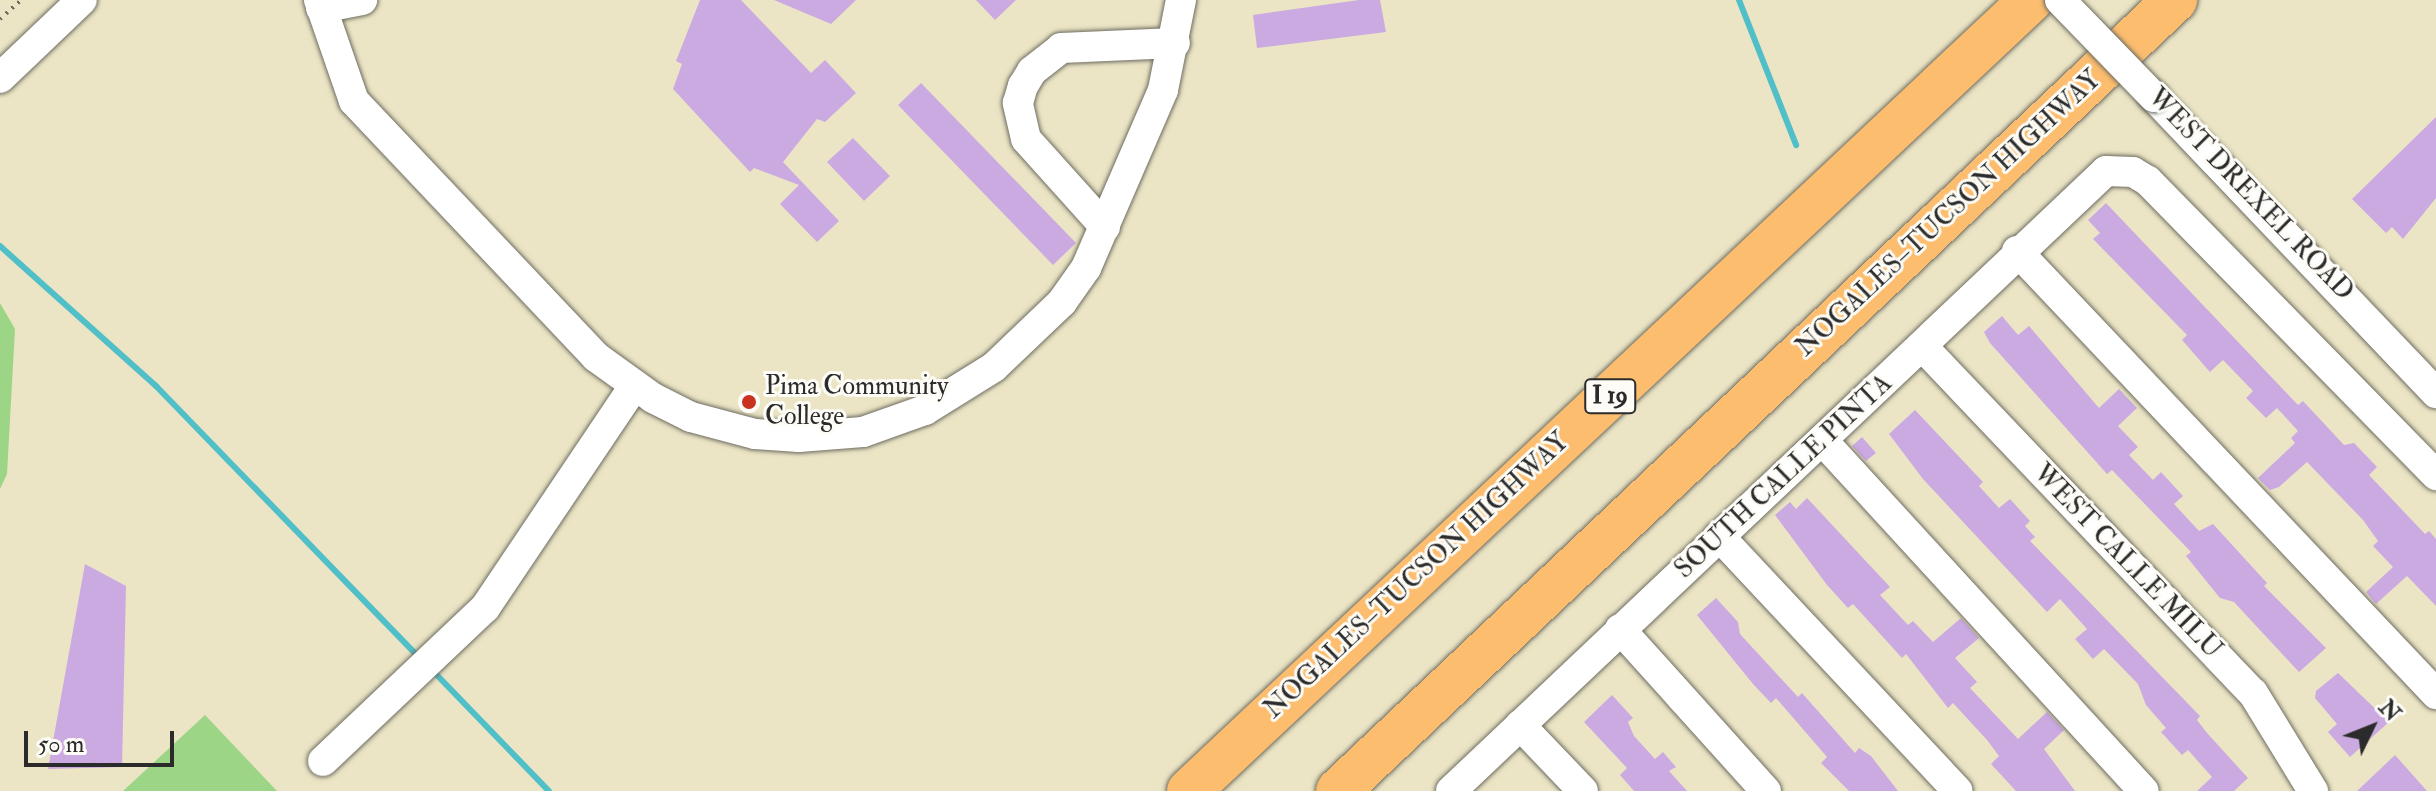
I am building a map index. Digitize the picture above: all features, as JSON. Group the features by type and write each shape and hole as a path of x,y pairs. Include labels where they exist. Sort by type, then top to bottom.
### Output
{"highway":[{"name":"NOGALES–TUCSON HIGHWAY","path":"1189,791 2031,0"},
{"name":"NOGALES–TUCSON HIGHWAY","path":"1338,791 2175,0"}],"street":[{"path":"0,78 82,0"},
{"path":"362,0 320,4 346,89 363,113 580,342 634,386 691,417 755,434 832,437 887,425 962,390 1010,353 1068,293 1105,227 1163,90 1175,43 1181,0"},
{"name":"WEST DREXEL ROAD","path":"2060,0 2436,393"},
{"path":"1105,227 1026,139 1018,103 1023,86 1032,71 1061,48 1175,43"},
{"name":"SOUTH CALLE PINTA","path":"1451,791 1923,347 2095,178 2119,169 2148,181 2436,475"},
{"path":"2018,252 2436,694"},
{"name":"WEST CALLE MILU","path":"1923,347 2253,693 2313,791"},
{"path":"323,761 485,608 634,386"},
{"path":"1822,440 2144,791"},
{"path":"1719,536 1958,791"},
{"path":"1620,629 1766,791"},
{"path":"1520,725 1583,791"}],"path":[{"path":"0,19 21,0"}],"green space":[{"path":"0,303 15,329 7,474 0,489"},
{"path":"205,715 277,791 123,791"}],"building":[{"path":"700,0 741,0 811,73 825,60 856,93 825,122 817,119 783,162 839,221 817,242 780,204 799,185 754,168 750,172 673,89 682,64 676,61"},
{"path":"774,0 856,0 831,24"},
{"path":"976,0 1016,0 995,20"},
{"path":"1359,0 1380,0 1386,32 1257,48 1253,15"},
{"path":"921,83 1076,243 1053,265 898,105"},
{"path":"2436,117 2436,198 2403,239 2392,227 2386,233 2352,199"},
{"path":"853,138 890,176 864,201 827,162"},
{"path":"2106,203 2298,405 2303,401 2344,445 2354,443 2377,467 2369,475 2425,534 2429,531 2436,539 2436,606 2407,576 2376,604 2366,592 2393,567 2373,546 2378,541 2363,520 2307,462 2279,487 2270,490 2258,478 2295,443 2291,438 2298,431 2277,408 2266,418 2246,398 2253,391 2223,360 2210,372 2182,340 2187,335 2093,239 2100,233 2088,220"},
{"path":"2002,316 2018,335 2029,326 2099,408 2119,389 2137,408 2118,426 2138,447 2129,455 2153,480 2161,472 2183,496 2174,504 2199,531 2213,524 2267,583 2264,586 2326,648 2299,672 2234,602 2220,598 2186,556 2191,552 2112,470 2107,474 1990,343 1984,332"},
{"path":"1915,410 1983,482 1979,486 1999,508 2010,499 2030,521 2025,526 2035,537 2030,541 2200,716 2197,720 2207,733 2248,778 2234,791 2197,791 2212,777 2188,750 2182,755 2161,732 2166,728 2146,705 2138,684 2104,649 2093,659 2075,639 2087,629 2060,599 2047,612 1923,479 1889,434"},
{"path":"1862,437 1876,453 1866,461 1852,446"},
{"path":"1807,498 1890,587 1880,595 1908,625 1913,621 1933,642 1961,618 1979,638 1955,658 1977,682 1970,688 2018,739 2047,712 2064,730 2044,749 2075,791 2016,791 1991,764 1999,756 1987,740 1953,703 1948,708 1906,654 1902,658 1853,604 1848,608 1775,515 1790,502 1796,509"},
{"path":"85,564 126,586 122,767 48,769"},
{"path":"1716,598 1738,622 1740,634 1798,697 1802,693 1855,753 1859,748 1871,756 1898,791 1849,791 1821,763 1827,757 1776,698 1771,703 1753,684 1697,615"},
{"path":"2338,673 2389,722 2350,757 2328,732 2337,724 2315,698 2316,691"},
{"path":"1612,695 1633,718 1628,722 1634,736 1655,759 1663,752 1676,767 1669,771 1687,791 1634,791 1620,775 1627,768 1584,722"},
{"path":"2395,755 2427,791 2357,791"}],"waterway":[{"path":"1739,0 1796,145"},
{"path":"0,246 156,386 421,659"},
{"path":"432,670 549,791"}],"place":[{"name":"Pima Community College","path":"749,402"}]}
